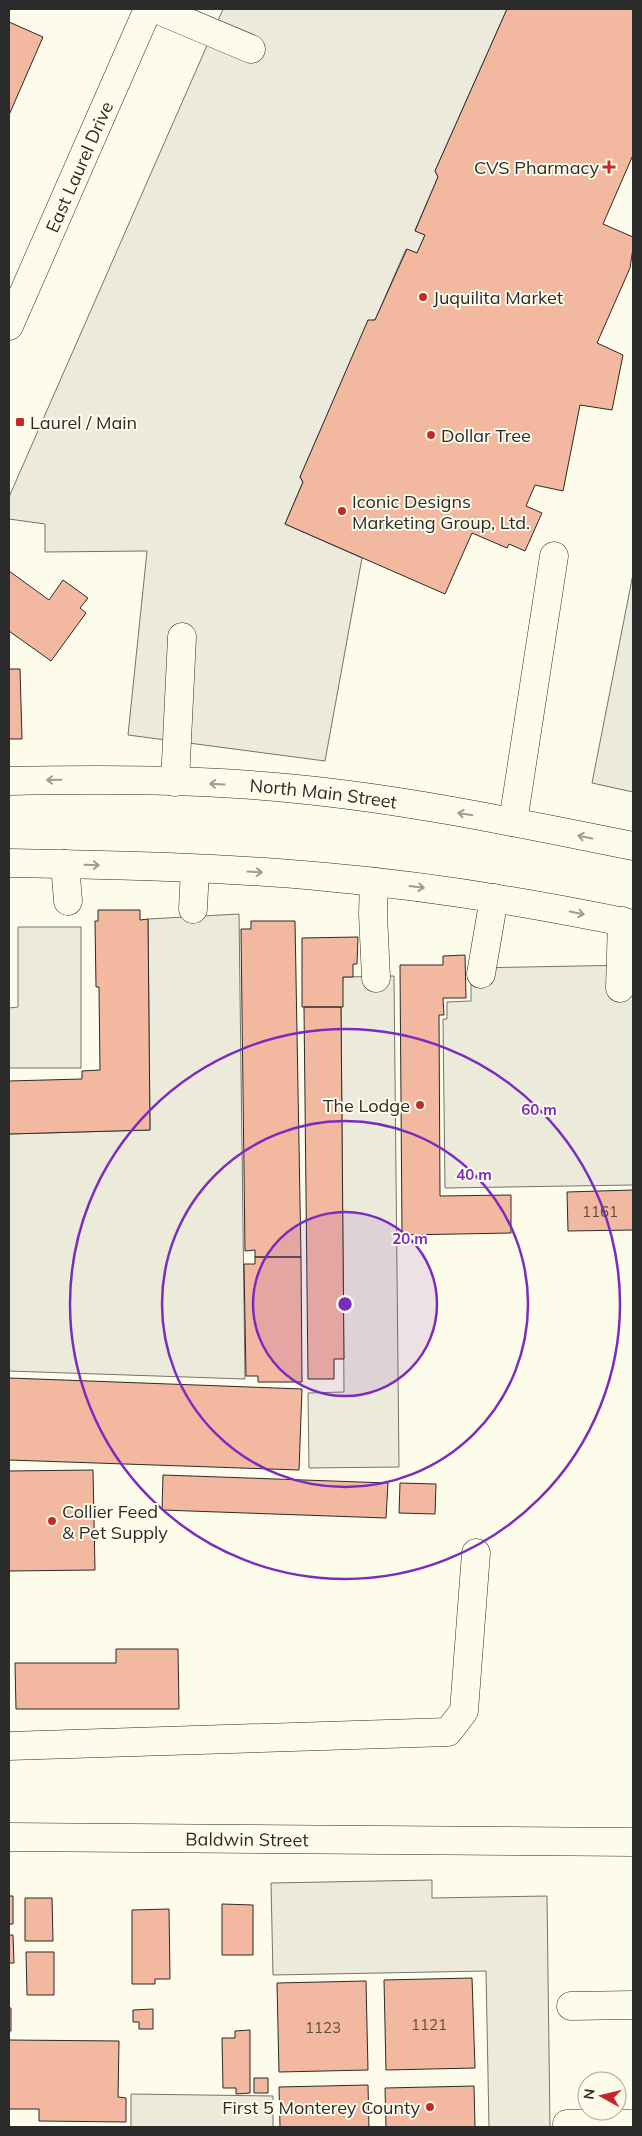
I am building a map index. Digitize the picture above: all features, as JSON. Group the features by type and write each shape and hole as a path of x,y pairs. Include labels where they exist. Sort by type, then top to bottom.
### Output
{"main road":[{"name":"East Laurel Drive","path":"9,326 148,9"},
{"path":"156,9 251,48"},
{"path":"513,822 554,556"},
{"path":"175,782 182,637"},
{"name":"North Main Street","path":"9,780 175,782 296,789 344,794 513,822 633,846"},
{"path":"9,863 195,869 299,875 374,882 494,898 627,922 620,988"},
{"path":"65,864 68,901"},
{"path":"193,909 195,869"},
{"path":"374,882 373,914 376,978"},
{"path":"481,974 494,898"},
{"path":"9,1746 448,1732 464,1711 476,1553"},
{"name":"Baldwin Street","path":"9,1837 484,1842 630,1836"},
{"path":"571,2006 633,2005"},
{"path":"567,2124 633,2124"}],"shaded area":[{"path":"223,9 507,9 435,171 438,177 415,230 425,235 417,253 406,249 375,320 368,321 300,477 303,482 285,524 362,558 325,761 128,735 147,551 45,552 45,524 9,519 9,497"},
{"path":"633,574 633,792 592,783"},
{"path":"239,914 245,1379 9,1371 9,1134 150,1130 148,919"},
{"path":"18,927 81,927 81,1068 9,1068 9,1008 18,1007"},
{"path":"633,965 633,1185 445,1188 443,1019 447,1019 447,1002 471,1001 471,968"},
{"path":"394,976 399,1467 309,1468 308,1393 344,1392 341,1007 343,977"},
{"path":"432,1880 432,1898 547,1896 550,2127 489,2127 486,1971 273,1975 271,1883"},
{"path":"131,2094 273,2096 273,2127 131,2127"}],"building":[{"path":"507,9 633,9 633,155 603,224 633,237 633,248 630,268 597,343 623,355 612,410 580,405 563,491 535,485 526,506 542,513 525,551 509,544 507,548 472,533 445,594 285,524 303,482 300,477 368,320 375,320 407,249 417,253 425,235 415,231 438,177 435,171"},
{"path":"9,22 43,37 9,115"},
{"path":"9,571 49,600 63,580 88,598 80,608 86,613 51,661 9,631"},
{"path":"9,669 20,669 22,739 9,739"},
{"path":"98,910 140,910 140,920 148,919 150,1130 9,1134 9,1081 82,1079 82,1071 100,1070 99,987 96,987 95,921 98,921"},
{"path":"251,921 295,921 301,1257 255,1257 255,1250 245,1251 241,929 251,929"},
{"path":"358,937 357,964 353,964 353,977 343,977 343,1007 302,1007 302,938"},
{"name":"The Lodge","path":"465,955 466,998 443,998 444,1015 439,1015 440,1196 511,1195 511,1233 402,1235 400,965 443,965 443,956"},
{"path":"304,1007 341,1007 344,1359 334,1359 334,1379 308,1379"},
{"path":"633,1190 633,1230 568,1231 567,1192"},
{"path":"255,1257 301,1257 302,1382 258,1382 258,1376 246,1376 244,1264 255,1264"},
{"path":"9,1378 302,1389 299,1470 9,1460"},
{"name":"Collier Feed & Pet Supply","path":"93,1470 95,1570 9,1571 9,1471"},
{"path":"163,1475 388,1483 386,1518 162,1510"},
{"path":"400,1483 436,1484 435,1514 399,1513"},
{"path":"116,1649 178,1649 179,1709 16,1709 15,1663 116,1663"},
{"path":"9,1896 13,1896 13,1924 9,1924"},
{"path":"25,1898 52,1898 53,1941 25,1941"},
{"path":"222,1904 253,1905 253,1955 222,1955"},
{"path":"169,1909 170,1979 155,1979 155,1984 132,1984 132,1910"},
{"path":"9,1935 13,1935 14,1963 9,1963"},
{"path":"26,1952 54,1952 54,1995 27,1995"},
{"path":"472,1978 475,2068 386,2070 384,1980"},
{"path":"366,1981 368,2070 279,2072 277,1983"},
{"path":"9,2008 11,2008 11,2031 9,2031"},
{"path":"153,2009 153,2029 139,2029 139,2022 133,2022 133,2010"},
{"path":"250,2030 250,2093 236,2094 236,2088 223,2088 222,2038 235,2038 235,2031"},
{"path":"9,2040 119,2041 118,2097 126,2098 126,2122 39,2121 39,2109 9,2109"},
{"path":"254,2078 268,2078 268,2093 254,2093"},
{"path":"368,2085 369,2127 280,2127 279,2087"},
{"name":"First 5 Monterey County","path":"474,2086 475,2127 386,2127 385,2088"}],"place":[{"name":"CVS Pharmacy","path":"609,167"},
{"name":"Juquilita Market","path":"423,297"},
{"name":"Laurel / Main","path":"20,422"},
{"name":"Dollar Tree","path":"431,435"},
{"name":"Iconic Designs Marketing Group, Ltd.","path":"342,511"},
{"name":"The Lodge","path":"420,1105"},
{"name":"Collier Feed & Pet Supply","path":"52,1521"},
{"name":"First 5 Monterey County","path":"430,2107"}]}
